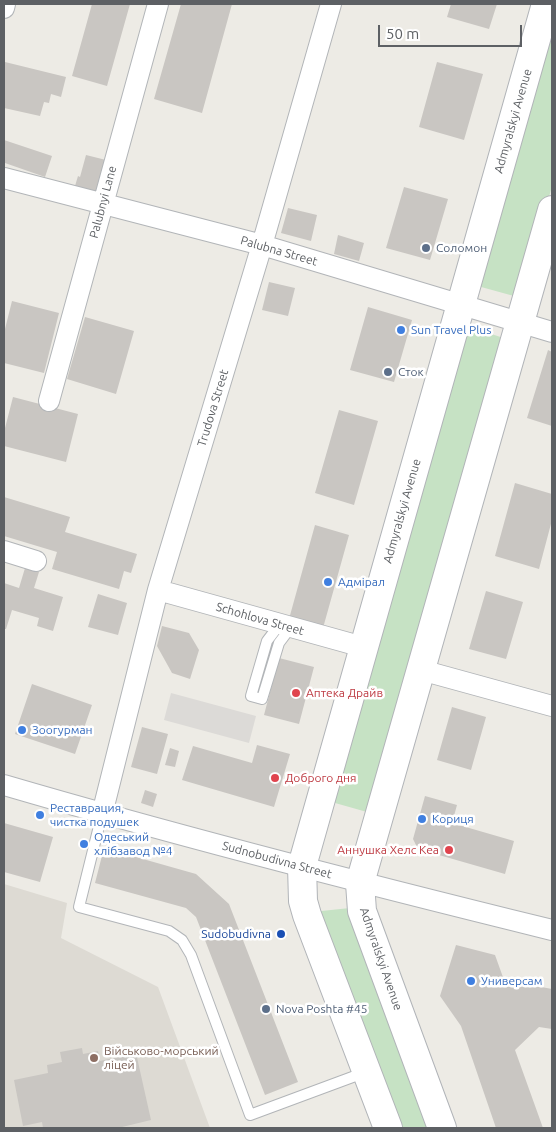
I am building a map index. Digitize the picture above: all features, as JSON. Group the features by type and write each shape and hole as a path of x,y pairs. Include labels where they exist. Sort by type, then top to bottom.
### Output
{"main road":[{"name":"Admyralskyi Avenue","path":"388,1128 307,915 303,901 302,866 546,4"},
{"name":"Admyralskyi Avenue","path":"442,1128 362,911 360,882 552,210"}],"street":[{"path":"4,8 5,4"},
{"name":"Palubnyi Lane","path":"49,401 158,4"},
{"name":"Trudova Street","path":"102,814 158,590 262,245 331,4"},
{"name":"Palubna Street","path":"4,178 103,202 262,245 460,305 521,321 552,332"},
{"path":"4,551 36,560"},
{"name":"Schohlova Street","path":"158,590 363,647"},
{"path":"421,670 552,706"},
{"name":"Sudnobudivna Street","path":"4,785 102,814 552,930"}],"lane":[{"path":"286,626 262,699 251,696 267,641 286,626"},
{"path":"102,814 79,907 170,931 182,940 191,955 250,1115 367,1071"}],"shaded area":[{"path":"171,693 256,716 249,743 164,720"},
{"name":"Військово-морський ліцей","path":"4,884 67,903 61,938 158,987 210,1128 4,1128"}],"green space":[{"path":"552,8 552,186 521,298 474,285"},
{"path":"463,325 510,340 374,814 328,801"},
{"path":"350,908 434,1128 395,1128 312,912"}],"building":[{"path":"92,4 130,4 107,86 72,76"},
{"path":"181,4 232,4 202,113 154,99"},
{"path":"451,4 497,4 489,29 447,17"},
{"path":"5,62 66,77 61,97 51,94 49,103 44,102 40,116 4,108"},
{"path":"437,62 483,74 464,140 419,127"},
{"path":"4,140 52,156 45,177 5,163"},
{"path":"86,155 106,160 98,192 75,186 78,176 80,177"},
{"path":"404,187 448,199 430,260 386,248"},
{"path":"288,208 317,215 311,241 281,233"},
{"path":"338,235 364,243 359,261 334,254"},
{"path":"269,282 295,288 288,316 262,310"},
{"path":"12,301 59,313 44,373 4,363 4,333"},
{"path":"368,307 412,320 394,382 350,370"},
{"path":"85,317 134,331 116,394 67,379"},
{"path":"548,350 552,352 552,426 527,418"},
{"path":"13,397 78,414 66,462 4,446 4,432"},
{"path":"339,410 378,421 354,505 315,493"},
{"path":"515,483 552,494 552,520 539,569 495,556"},
{"path":"4,497 70,517 65,532 137,554 131,573 124,571 119,589 52,569 57,552 4,536"},
{"path":"315,525 349,535 323,628 289,619"},
{"path":"25,568 39,572 34,588 63,597 53,631 37,626 39,618 12,610 6,629 4,629 4,583 19,588"},
{"path":"486,591 523,602 506,659 469,649"},
{"path":"98,594 127,603 118,635 88,627"},
{"path":"162,626 189,633 199,650 190,679 172,673 157,646"},
{"path":"279,658 314,667 299,724 264,715"},
{"path":"32,684 92,705 75,754 15,734"},
{"path":"452,707 486,717 471,770 437,760"},
{"path":"142,727 168,734 157,774 131,767"},
{"path":"257,745 290,754 274,807 182,780 193,746 252,763"},
{"path":"170,748 179,751 175,767 165,765"},
{"path":"145,790 157,794 153,807 141,803"},
{"path":"425,796 457,805 452,823 514,841 505,874 418,849 413,839"},
{"path":"4,823 53,837 40,882 4,872"},
{"name":"Одеський хлібзавод №4","path":"81,839 89,841 87,849 79,848"},
{"path":"104,848 196,874 229,904 298,1082 265,1095 196,917 186,908 95,883"},
{"path":"456,945 495,955 504,980 552,989 552,1029 539,1027 515,1050 543,1128 496,1128 461,1026 440,996"},
{"path":"82,1048 83,1054 98,1051 100,1061 136,1053 151,1120 118,1128 43,1128 42,1122 23,1126 14,1080 48,1073 47,1065 62,1062 60,1052"}],"place":[{"name":"Соломон","path":"426,248"},
{"name":"Sun Travel Plus","path":"401,330"},
{"name":"Сток","path":"388,372"},
{"name":"Адмірал","path":"328,582"},
{"name":"Аптека Драйв","path":"296,693"},
{"name":"Зоогурман","path":"22,730"},
{"name":"Доброго дня","path":"275,778"},
{"name":"Реставрация, чистка подушек","path":"40,815"},
{"name":"Кориця","path":"422,819"},
{"name":"Одеський хлібзавод №4","path":"84,844"},
{"name":"Аннушка Хелс Кеа","path":"449,850"},
{"name":"Sudobudivna","path":"281,934"},
{"name":"Универсам","path":"471,981"},
{"name":"Nova Poshta #45","path":"266,1009"},
{"name":"Військово-морський ліцей","path":"94,1058"}]}
